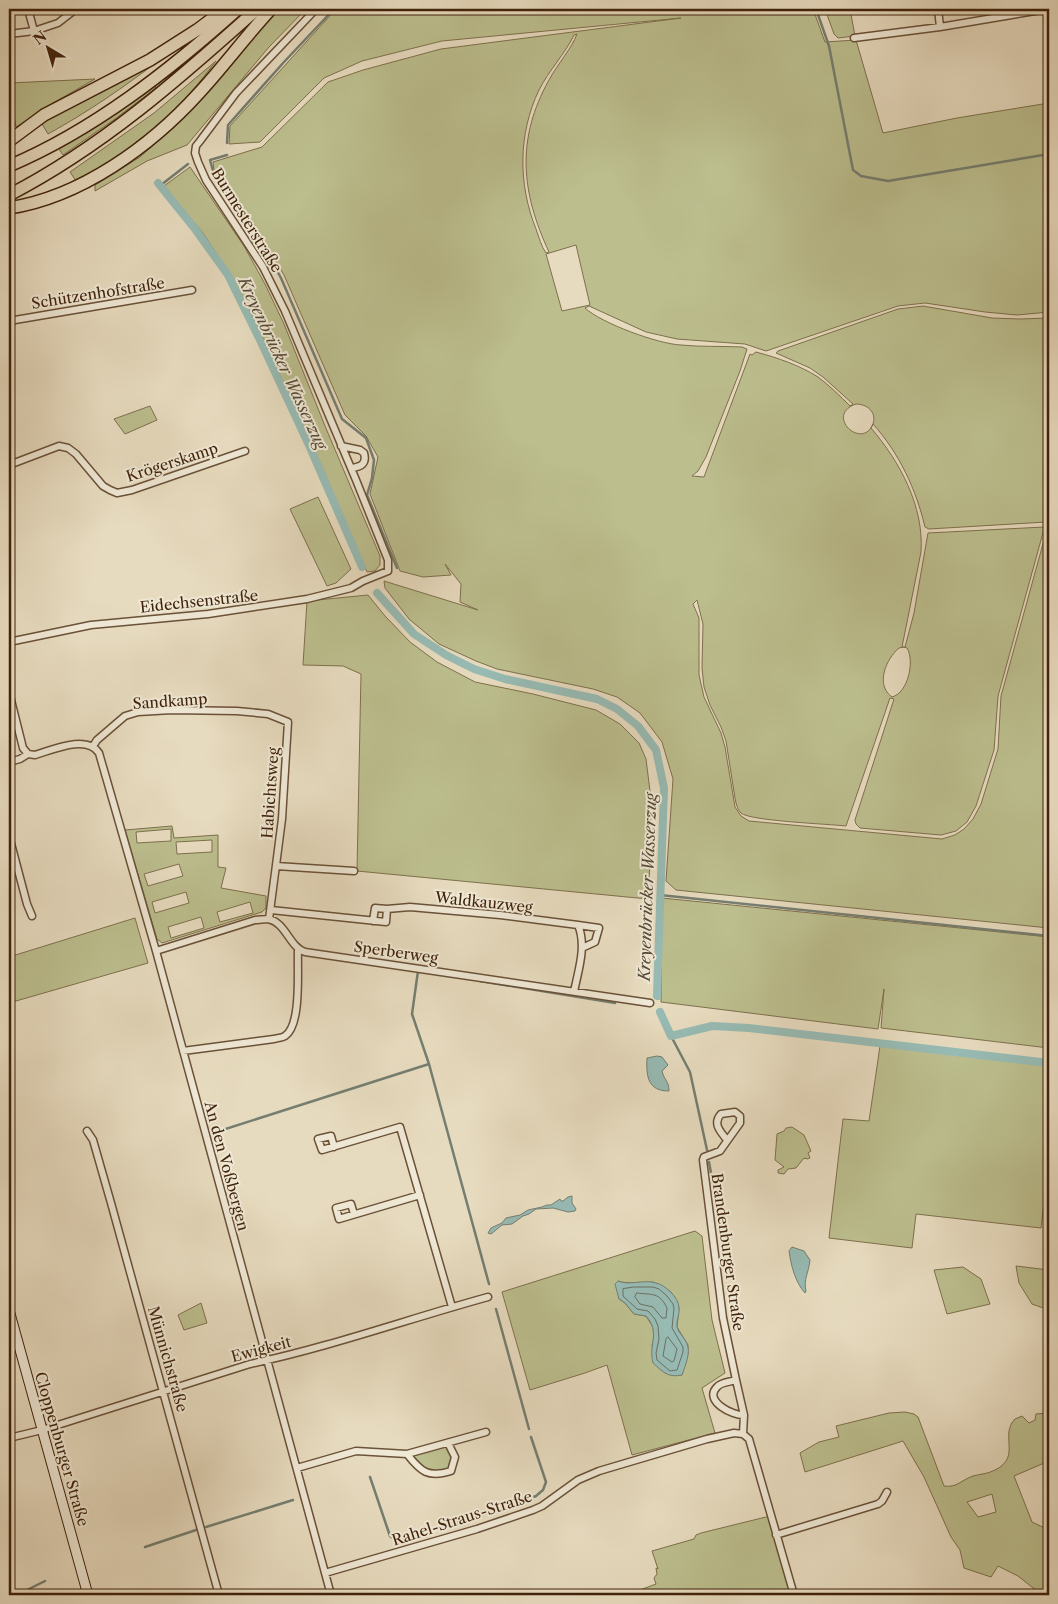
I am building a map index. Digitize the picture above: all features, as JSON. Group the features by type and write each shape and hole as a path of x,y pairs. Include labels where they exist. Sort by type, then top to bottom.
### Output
{"highway":[{"path":"9,141 44,115 150,60 197,30 225,9"},
{"path":"9,166 64,138 107,112 205,38 238,9"},
{"path":"9,195 71,160 102,138 168,87 257,9"},
{"path":"9,208 54,196 95,177 130,154 163,128 198,93 271,9"}],"main road":[{"name":"Cloppenburger Straße","path":"9,1310 88,1595"}],"street":[{"path":"28,9 34,31"},
{"path":"9,34 34,31 58,23 76,9"},
{"name":"Burmesterstraße","path":"316,9 236,93 196,146 195,152 206,180 263,267 285,311 388,560 388,571"},
{"path":"938,9 940,27"},
{"path":"854,38 940,27 1047,9"},
{"name":"Schützenhofstraße","path":"9,321 192,290"},
{"name":"Krögerskamp","path":"9,465 59,446 68,448 76,454 104,486 117,493 132,490 245,451"},
{"path":"341,446 360,450 364,453 366,458 364,463 359,467 351,468"},
{"name":"Eidechsenstraße","path":"9,642 91,625 208,614 307,599 351,588 388,571"},
{"path":"9,692 23,748 28,754"},
{"name":"Sandkamp","path":"93,746 97,740 125,716 138,712 172,710 237,711 268,714 288,722"},
{"name":"Habichtsweg","path":"270,919 282,820 288,722"},
{"path":"9,762 20,759 28,754 35,755 81,743 93,746"},
{"name":"An den Voßbergen","path":"93,746 101,756 156,950 331,1595"},
{"path":"9,836 32,916"},
{"path":"276,866 354,871"},
{"name":"Waldkauzweg","path":"388,909 410,907 500,915 600,928 595,942 582,948"},
{"path":"271,910 373,921 386,922 388,909 375,908 373,921"},
{"path":"156,950 256,920 270,919 281,927 298,950 296,1011 293,1025 286,1035 274,1039 183,1051"},
{"path":"574,992 582,948 581,931 578,925"},
{"name":"Sperberweg","path":"298,950 650,1003"},
{"name":"Brandenburger Straße","path":"727,1140 717,1126 717,1121 721,1114 735,1112 740,1116 741,1120 720,1151 704,1157 703,1160 723,1318 744,1415 743,1434 749,1439 794,1595"},
{"path":"334,1147 400,1127 452,1307"},
{"name":"Münnichstraße","path":"87,1132 92,1140 109,1194 219,1595"},
{"path":"354,1214 420,1195"},
{"name":"Ewigkeit","path":"9,1438 42,1430 250,1364 359,1335 488,1297"},
{"path":"736,1380 720,1384 716,1387 714,1397 716,1402 723,1408 739,1415 744,1415"},
{"path":"297,1468 356,1451 407,1454 486,1432"},
{"name":"Rahel-Straus-Straße","path":"325,1572 477,1529 533,1510 542,1506 578,1480 599,1471 707,1439 734,1433 743,1434"},
{"path":"407,1454 421,1470 437,1475 451,1471 455,1458 448,1443"},
{"path":"776,1535 878,1504 888,1492"},
{"path":"895,1595 902,1595"}],"green space":[{"path":"278,9 306,9 269,47 187,145 147,161 95,191 95,185 140,157 187,115"},
{"path":"336,9 813,9 825,42 856,40 883,133 957,118 1049,103 1049,312 1017,315 925,303 898,306 766,351 745,344 677,339 646,332 589,306 585,308 616,326 659,341 681,345 742,347 747,349 706,457 698,471 692,476 704,477 750,354 752,355 756,352 780,359 803,369 822,380 850,406 853,404 823,377 810,368 776,353 898,309 923,306 992,318 1049,318 1049,511 1046,522 998,696 994,750 976,806 967,822 956,831 941,835 860,828 856,824 855,820 894,699 890,698 846,826 774,820 747,816 741,813 735,800 726,741 704,687 702,668 703,624 697,600 693,604 699,618 699,675 704,697 721,733 735,807 741,816 749,821 942,839 955,835 964,829 973,819 981,804 998,749 1001,696 1049,522 1049,928 676,890 666,881 673,779 662,742 640,713 617,697 593,689 497,669 439,644 409,619 385,588 384,581 478,610 460,602 461,584 445,564 451,575 423,577 400,571 370,494 378,457 366,436 345,415 284,275 256,227 214,171 213,162 262,147 328,82 363,70 441,49 681,18 442,41 362,61 324,78 260,142 229,144 230,126","holes":["577,34 538,102 531,123 527,145 528,187 540,230 549,252 546,253 530,212 526,194 523,159 524,141 527,124 539,90 574,35","576,245 590,305 562,311 546,254","856,404 864,405 870,409 874,420 868,431 861,434 848,428 844,422 847,409","873,424 899,459 917,499 925,527 929,529 1046,522 1044,527 928,533 914,613 905,647 902,647 921,552 919,518 908,486 891,455 871,428","899,648 907,648 910,668 906,683 898,694 892,697 884,686 884,672 894,653"]},
{"path":"825,9 850,9 855,36 838,38 834,34"},
{"path":"161,59 106,99 48,134 41,122"},
{"path":"216,61 188,96 156,128 125,151 76,181 70,172 154,113"},
{"path":"95,79 53,103 16,127 9,83"},
{"path":"155,85 156,88 63,155 59,149 94,128"},
{"path":"190,167 244,246 284,324 380,556 380,565 375,571 367,572 260,331 233,278 202,232 164,186"},
{"path":"150,406 157,420 125,434 114,419"},
{"path":"318,497 351,569 336,583 327,586 290,509"},
{"path":"368,595 410,642 437,662 475,682 596,710 620,724 639,743 646,759 650,791 651,843 648,899 357,871 361,674 343,666 303,665 307,601"},
{"path":"172,826 174,838 218,835 218,867 226,868 221,888 266,896 266,908 262,912 162,943 157,939 125,830","holes":["171,829 171,841 137,843 136,832","212,840 212,852 177,854 176,842","179,864 183,876 148,886 144,874","186,892 189,903 155,913 152,902","250,902 253,913 220,922 217,912","201,917 204,928 171,938 168,927"]},
{"path":"662,898 1049,937 1049,1048 881,1028 884,989 878,1029 661,1002"},
{"path":"135,918 148,963 9,1003 9,957"},
{"path":"880,1046 1049,1066 1049,1158 1041,1228 916,1214 912,1248 829,1238 843,1119 869,1121"},
{"path":"792,1127 804,1135 811,1151 808,1153 810,1158 804,1158 796,1168 788,1169 784,1174 778,1173 778,1170 784,1167 775,1160 777,1134 786,1128"},
{"path":"695,1231 702,1236 712,1320 725,1373 702,1388 715,1433 632,1455 607,1365 530,1390 502,1292","holes":["618,1281 653,1282 671,1292 679,1308 677,1327 688,1345 688,1353 682,1375 665,1373 656,1365 652,1345 654,1339 653,1327 646,1316 634,1314 619,1299"]},
{"path":"1016,1266 1049,1270 1049,1310 1032,1304 1019,1283"},
{"path":"963,1267 981,1279 990,1304 947,1314 934,1270"},
{"path":"201,1303 207,1323 184,1330 178,1315"},
{"path":"905,1412 918,1417 944,1486 948,1486 956,1485 973,1476 987,1473 1003,1465 1009,1452 1009,1432 1015,1419 1022,1416 1029,1423 1035,1420 1036,1414 1049,1413 1049,1461 1014,1476 1032,1522 1049,1530 1049,1595 1042,1595 1018,1576 998,1566 991,1577 964,1568 960,1550 951,1537 924,1477 903,1441 805,1472 800,1453 819,1442 839,1437 836,1426 889,1413","holes":["992,1494 996,1512 978,1517 967,1502"]},
{"path":"448,1443 455,1457 451,1471 436,1474 426,1472 407,1454"},
{"path":"770,1516 792,1595 636,1595 640,1590 656,1584 654,1578 657,1574 656,1568 658,1569 652,1551 694,1539 696,1535 701,1533"}],"water":[{"path":"662,1057 668,1065 662,1071 669,1091 657,1089 648,1077 647,1058"},
{"path":"572,1196 575,1211 568,1212 553,1208 536,1209 512,1224 502,1225 491,1234 488,1233 491,1228 502,1223 506,1218 520,1215 528,1210 551,1205 560,1199 563,1201"},
{"path":"792,1247 804,1251 810,1260 805,1293 796,1279 792,1268 789,1251"},
{"path":"618,1281 660,1284 677,1300 679,1313 677,1327 688,1348 687,1360 682,1375 669,1375 653,1363 653,1328 646,1316 634,1314 619,1299 615,1284"}],"waterway":[{"path":"227,143 228,125 334,9"},
{"path":"816,9 829,46 853,170 861,176 888,181 1049,154"},
{"path":"227,155 210,160 213,171 224,191 256,233 281,278 342,419 366,438 374,460 372,478 367,495 397,568"},
{"path":"161,185 188,164"},
{"name":"Kreyenbrücker Wasserzug","path":"158,183 195,229 228,275 308,443 362,567"},
{"name":"Kreyenbrücker Wasserzug","path":"377,593 414,634 446,655 474,669 505,679 597,699 617,709 638,726 656,750 664,788 657,996"},
{"path":"660,895 1049,936"},
{"path":"213,1133 429,1064 412,1014 418,971 420,971"},
{"path":"480,981 615,1003"},
{"name":"Kreyenbrücker Wasserzug","path":"660,1012 671,1036 712,1026 749,1028 1049,1063"},
{"path":"671,1036 690,1072 707,1150"},
{"path":"429,1064 489,1284"},
{"path":"709,1162 719,1217"},
{"path":"496,1309 529,1429"},
{"path":"370,1477 390,1536 395,1540 408,1537 507,1507 536,1496 543,1490 546,1482 531,1437"},
{"path":"206,1527 293,1500"},
{"path":"145,1547 196,1530"},
{"path":"17,1595 45,1581"}]}
